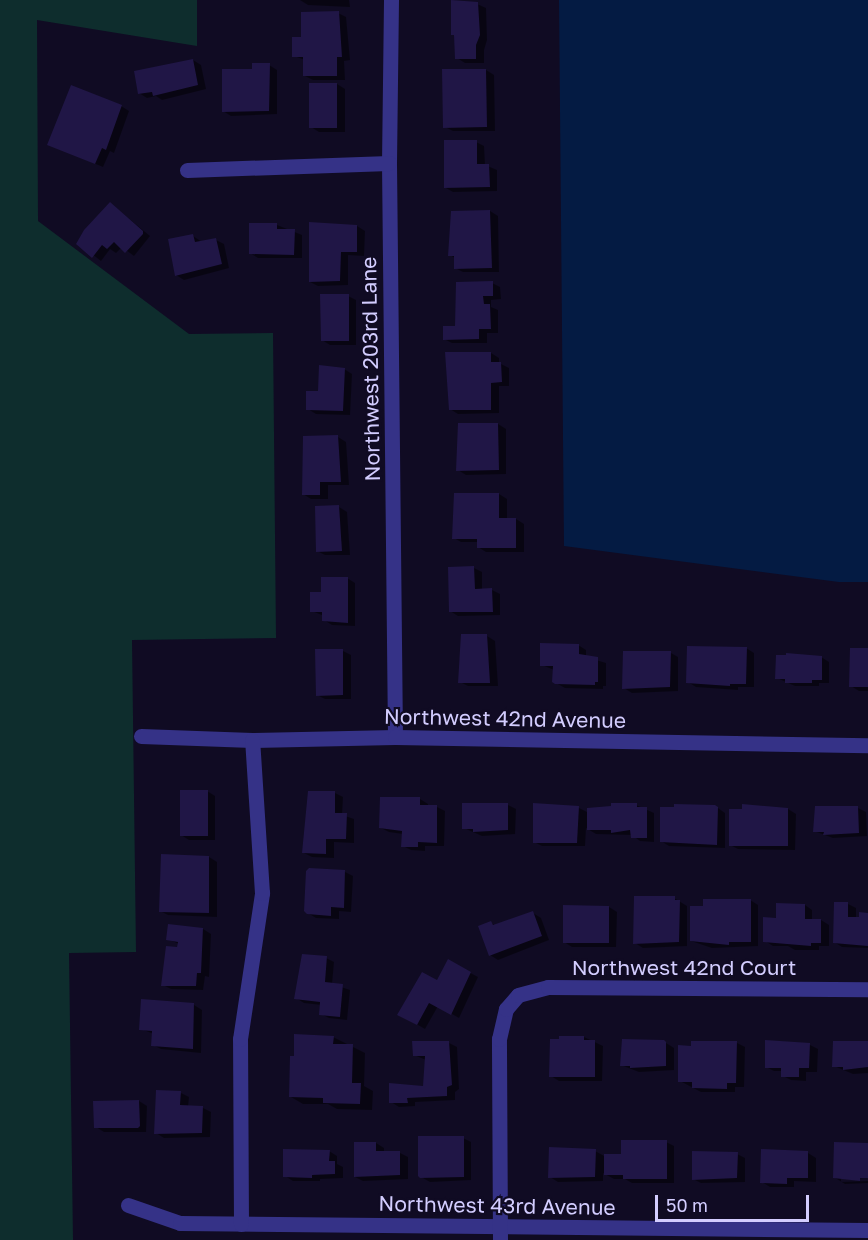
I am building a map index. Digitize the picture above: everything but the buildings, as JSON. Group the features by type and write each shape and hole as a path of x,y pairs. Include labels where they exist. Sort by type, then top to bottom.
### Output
{"street":[{"name":"Northwest 203rd Lane","path":"391,0 389,163 395,737"},
{"path":"187,170 389,163"},
{"name":"Northwest 42nd Avenue","path":"141,736 252,740 395,737 868,745"},
{"path":"241,1224 240,1039 262,892 252,740"},
{"name":"Northwest 42nd Court","path":"500,1233 499,1039 506,1009 518,995 548,987 868,989"},
{"name":"Northwest 43rd Avenue","path":"128,1205 180,1223 500,1233 738,1234 868,1230"}],"green space":[{"path":"0,0 197,0 197,46 37,20 38,221 189,334 273,333 276,638 132,640 136,952 69,953 73,1240 0,1240"}],"water":[{"path":"559,0 868,0 868,582 839,582 564,546"}]}
